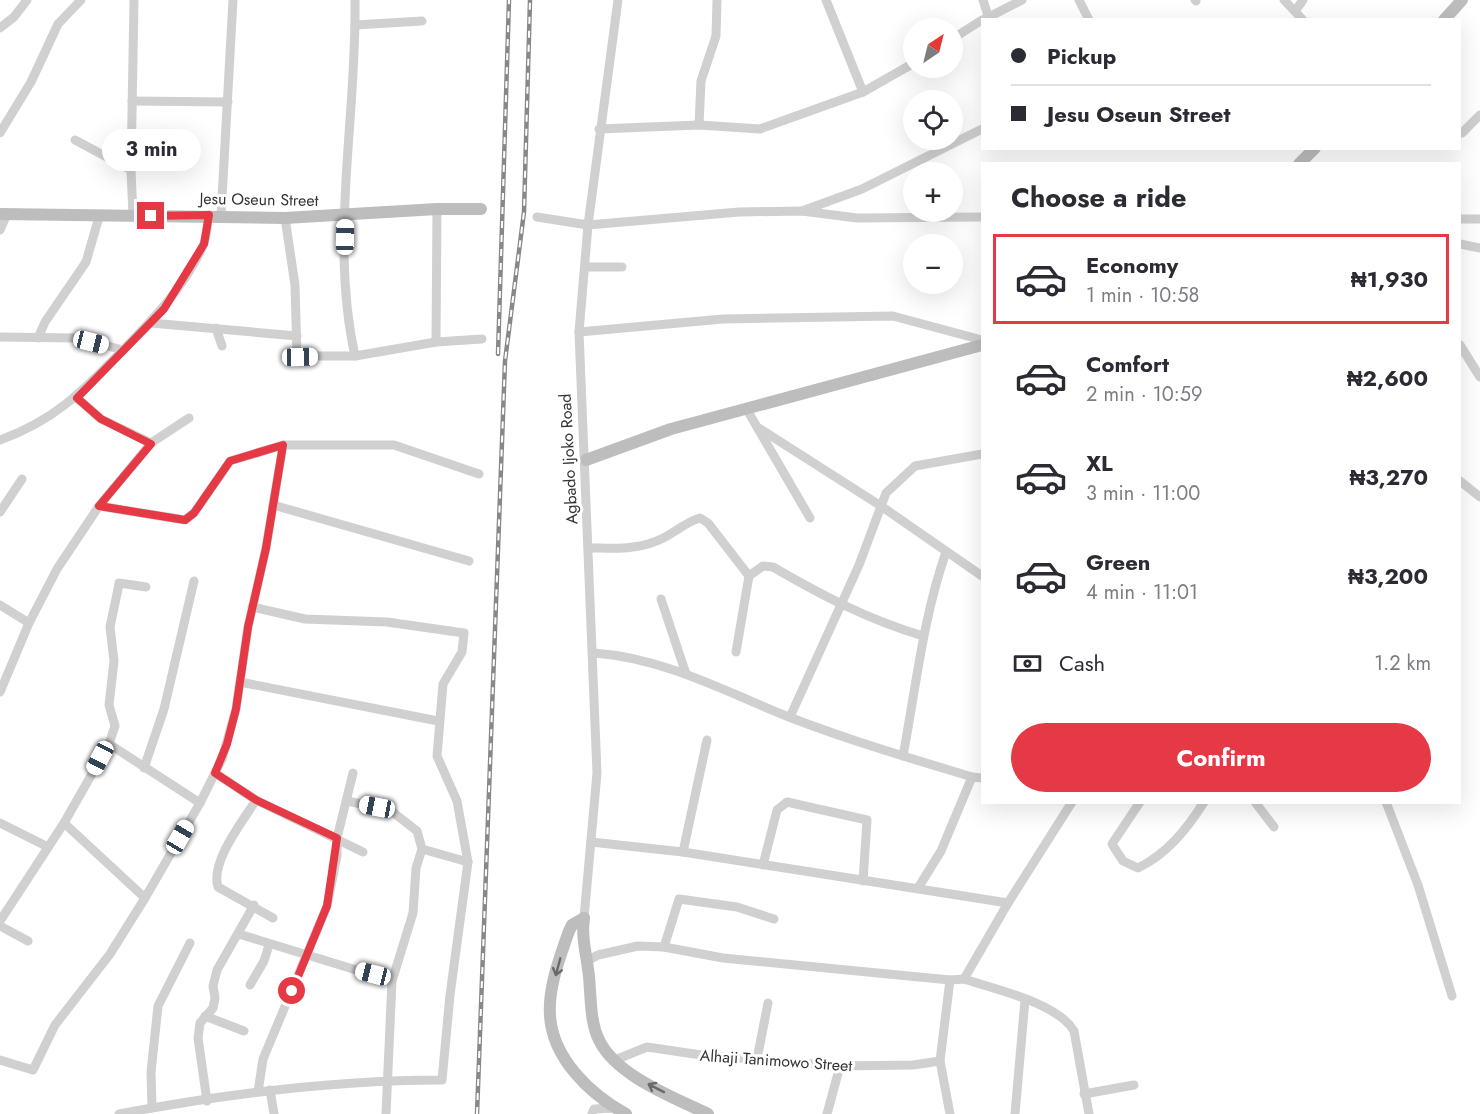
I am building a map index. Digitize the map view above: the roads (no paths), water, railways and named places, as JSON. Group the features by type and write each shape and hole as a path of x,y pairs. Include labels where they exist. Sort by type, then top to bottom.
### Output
{"main road":[{"path":"1446,18 1462,0"},
{"path":"1301,162 1313,150"},
{"name":"Jesu Oseun Street","path":"3,214 99,217 215,215 285,218 437,209 481,209"},
{"path":"586,460 671,429 981,345"},
{"path":"584,918 572,925 569,931 551,993 550,1017 560,1051 577,1075 583,1083 620,1111"},
{"name":"Agbado Ijoko Road","path":"584,918 582,935 593,1019 600,1041 615,1060 648,1085 708,1114"}],"street":[{"path":"0,28 14,17 27,0"},
{"path":"0,133 31,82 58,24 81,0"},
{"path":"133,216 131,170 134,0"},
{"path":"0,440 14,436 48,418 77,398 151,323 195,262 215,215 228,102 233,0"},
{"path":"355,0 347,138 344,280 355,356"},
{"name":"Agbado Ijoko Road","path":"584,918 597,791 594,653 579,332 599,129 618,0"},
{"path":"699,125 701,81 716,36 717,0"},
{"path":"825,0 863,92"},
{"path":"983,0 984,18"},
{"path":"986,18 1022,0"},
{"path":"1079,0 1088,18"},
{"path":"1284,0 1301,18"},
{"path":"1294,10 1304,0"},
{"path":"355,25 422,21"},
{"path":"963,32 981,21"},
{"path":"599,129 699,125 760,129 863,92 903,69"},
{"path":"132,102 228,102"},
{"path":"1462,133 1480,115"},
{"path":"802,211 872,184 981,130"},
{"path":"75,140 131,170"},
{"path":"436,342 437,209"},
{"path":"537,217 588,225 739,212 802,211 857,218 981,217"},
{"path":"0,230 3,214"},
{"path":"38,338 45,322 86,262 99,217"},
{"path":"285,218 295,285 297,356 355,356 436,342 482,339"},
{"path":"1461,219 1480,219"},
{"path":"1461,244 1480,248"},
{"path":"585,267 622,267"},
{"path":"579,332 723,319 892,316 981,340"},
{"path":"151,323 297,336"},
{"path":"216,328 222,346"},
{"path":"0,337 76,338 123,350"},
{"path":"1461,347 1480,377"},
{"path":"77,398 101,419 151,444"},
{"path":"747,408 810,518"},
{"path":"0,692 29,622 57,569 99,506 151,444 189,418"},
{"path":"757,428 881,506 981,575"},
{"path":"99,506 185,520 194,513 230,461 283,445 394,445 479,474"},
{"path":"0,1060 33,1070 59,1019 110,954 145,898 215,773 227,744 240,682 283,445"},
{"path":"790,717 838,605 859,565 881,506 892,486 915,466 981,454"},
{"path":"0,512 22,479"},
{"path":"1461,482 1480,497"},
{"path":"273,505 469,561"},
{"path":"589,548 629,548 655,542 693,520 700,518 708,523 748,576 736,652"},
{"path":"903,756 923,636 934,586 946,552"},
{"path":"748,576 763,566 772,567 838,605 884,625 923,636"},
{"path":"144,768 164,709 194,581"},
{"path":"0,921 64,823 109,744 115,726 109,705 114,661 110,627 119,584 123,582 146,586"},
{"path":"661,599 686,674"},
{"path":"0,605 29,622"},
{"path":"119,1114 152,1108 166,1111 270,1090 385,1080 442,1080 450,994 468,862 457,801 436,756 443,684 462,652 464,633 387,622 305,619 252,608"},
{"path":"594,653 650,660 790,717 903,756 981,778"},
{"path":"240,682 438,721"},
{"path":"683,852 707,740"},
{"path":"109,744 200,803"},
{"path":"215,773 256,800 363,852"},
{"path":"258,1092 259,1070 327,906 337,838 353,773"},
{"path":"918,888 941,851 972,777"},
{"path":"256,800 221,860 216,881 218,887 254,905 273,918"},
{"path":"347,801 390,810 417,831 422,849 416,868 413,913 392,981 385,1080 386,1114"},
{"path":"763,865 777,810 787,802 867,820 862,881"},
{"path":"964,979 1008,903 1071,804"},
{"path":"1139,804 1112,844 1123,861 1138,868 1157,859 1191,822 1203,804"},
{"path":"1257,804 1274,827"},
{"path":"1387,804 1418,885 1452,996"},
{"path":"0,823 48,847"},
{"path":"64,823 145,898"},
{"path":"591,843 683,852 1008,903"},
{"path":"422,849 468,862"},
{"path":"664,947 679,899 737,907 774,920"},
{"path":"207,1101 198,1038 200,1023 213,1008 215,998 213,986 217,970 254,905"},
{"path":"0,926 28,941"},
{"path":"239,934 306,957 392,981"},
{"path":"152,1108 151,1072 159,1006 190,943"},
{"path":"250,985 269,945"},
{"path":"587,961 598,955 638,946 664,947 723,958 950,980 964,979 1054,1012 1071,1025 1089,1114"},
{"path":"950,980 940,1061 950,1114"},
{"path":"1016,1114 1025,1000"},
{"path":"757,1059 768,1003"},
{"path":"205,1016 244,1031"},
{"name":"Alhaji Tanimowo Street","path":"615,1060 647,1047 701,1055 840,1066 912,1065 940,1061"},
{"path":"827,1114 840,1066"},
{"path":"1084,1094 1134,1085"},
{"path":"270,1090 274,1114"},
{"path":"592,1114 594,1109 620,1111"}],"railway":[{"path":"498,354 509,0"},
{"path":"477,1114 505,361 524,212 530,0"}]}
